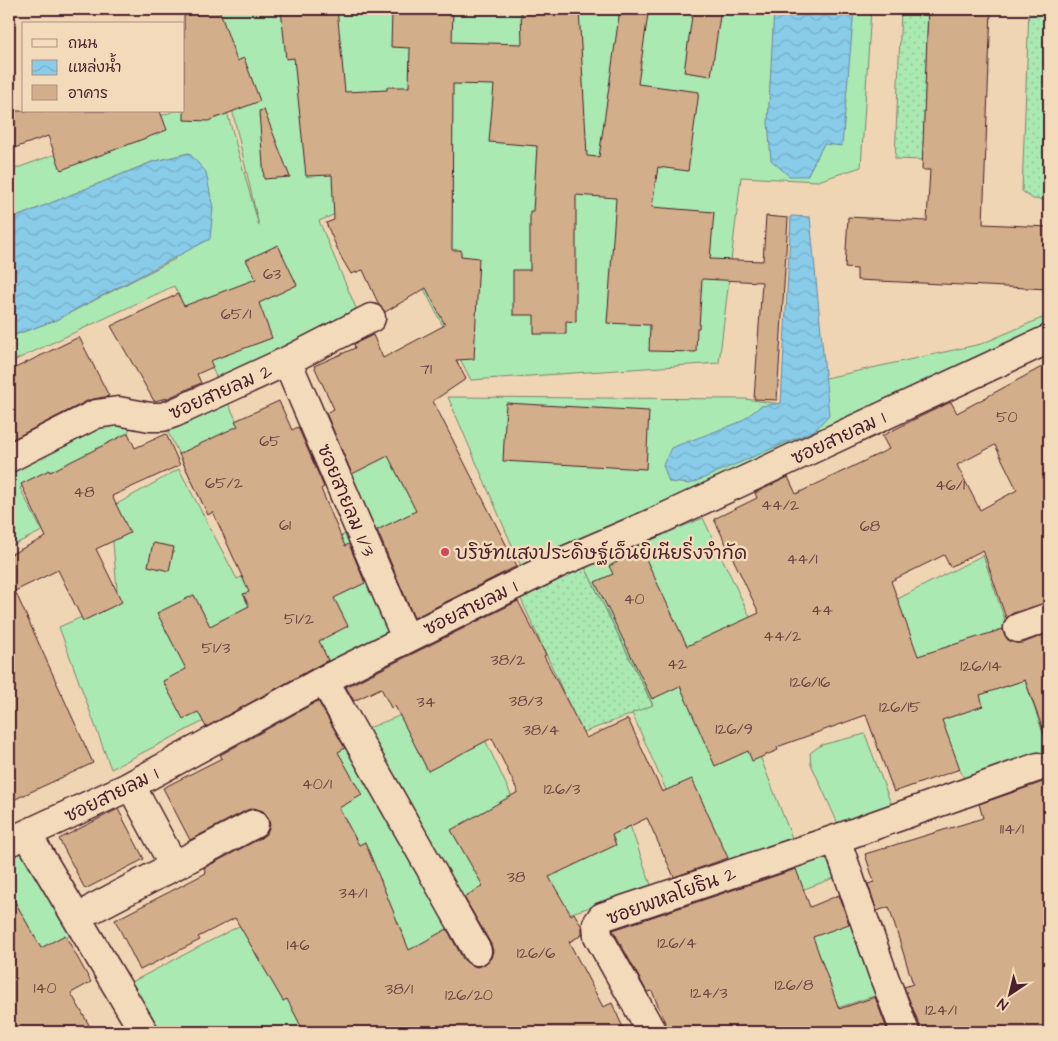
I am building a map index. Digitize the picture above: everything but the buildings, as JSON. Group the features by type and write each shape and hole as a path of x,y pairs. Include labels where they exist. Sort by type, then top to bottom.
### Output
{"street":[{"name":"ซอยสายลม 2","path":"9,458 96,414 118,411 150,417 162,417 174,413 287,361 371,318"},
{"name":"ซอยสายลม 1","path":"18,838 131,786 324,680 406,638 559,564 657,521 1049,339"},
{"name":"ซอยสายลม 1/3","path":"287,361 406,638"},
{"path":"1018,628 1049,617"},
{"path":"324,680 477,951"},
{"name":"ซอยพหลโยธิน 2","path":"652,1032 598,936 596,924 602,917 836,839 1038,768"},
{"path":"131,786 174,866"},
{"path":"94,908 254,824"},
{"path":"18,838 144,1032"},
{"path":"836,839 905,1032"}],"green space":[{"path":"209,9 871,9 861,167 818,181 741,177 719,363 471,380 425,291 380,195 319,221 358,313 218,381 174,286 9,363 9,337 56,320 175,259 189,153 152,162 9,220 9,171 171,112 185,112 185,108 222,94 259,226"},
{"path":"901,9 928,9 923,160 895,159"},
{"path":"1029,9 1049,9 1049,200 1033,199 1022,191"},
{"path":"1049,315 1049,327 523,571 448,397 745,399 781,404 826,378 981,344"},
{"path":"226,399 265,479 205,508 166,428"},
{"path":"110,421 131,425 126,438 20,488 42,531 9,547 9,469"},
{"path":"404,447 434,513 376,539 346,473"},
{"path":"179,469 237,579 346,534 389,632 202,722 111,769 59,627 118,601 110,508"},
{"path":"703,518 772,663 754,741 792,838 725,863 701,869 632,713 653,705 585,567"},
{"path":"983,555 1049,751 965,780 878,609"},
{"path":"585,567 653,706 582,733 520,597"},
{"path":"462,691 513,799 607,760 652,888 571,913 390,1013 224,748 322,694 441,915 455,896 361,731"},
{"path":"865,734 891,804 839,826 811,764 810,753 821,745"},
{"path":"21,850 74,933 9,975 9,856"},
{"path":"825,854 834,878 796,892 787,868"},
{"path":"262,914 299,970 331,1032 155,1032 126,985"},
{"path":"852,914 880,994 764,1032 737,954"}],"water":[{"path":"774,9 854,9 842,146 824,144 807,176 789,176 771,160 768,122"},
{"path":"189,153 206,172 213,208 210,239 56,320 9,337 9,220 152,162"},
{"path":"791,216 810,217 829,415 815,430 690,484 669,482 663,465 671,448 740,422 761,406 781,403"}],"place":[{"name":"บริษัทแสงประดิษฐ์เอ็นยิเนียริ่งจำกัด","path":"445,552"}]}
